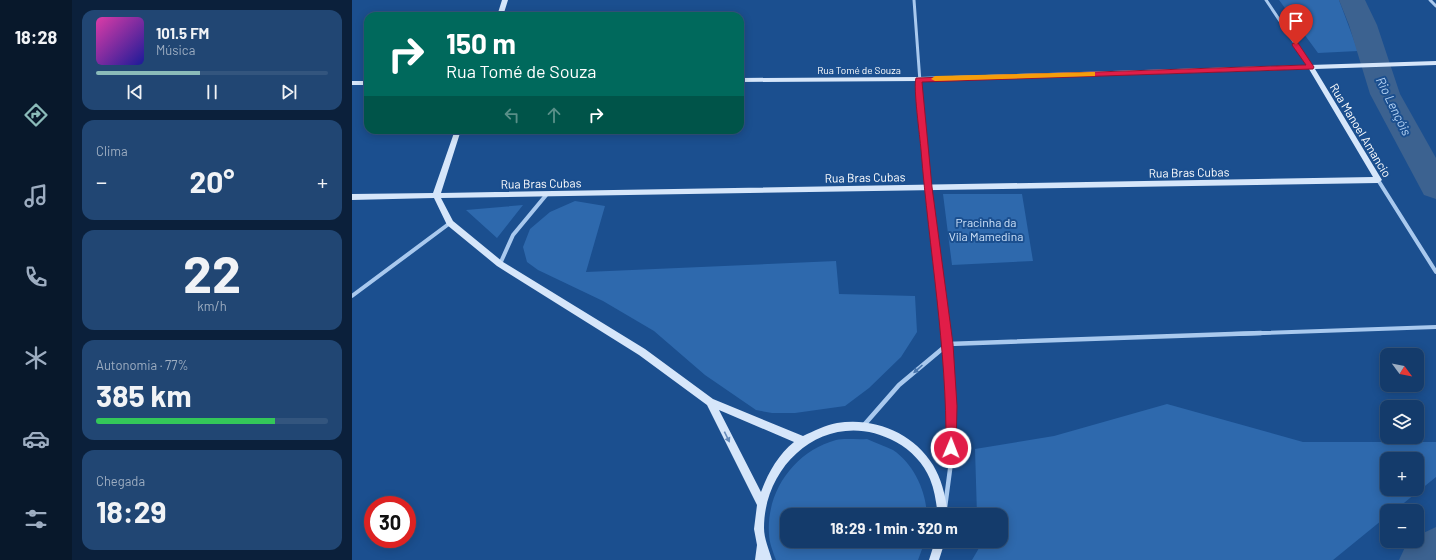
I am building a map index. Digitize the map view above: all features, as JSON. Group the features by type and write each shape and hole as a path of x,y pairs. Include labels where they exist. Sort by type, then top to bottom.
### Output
{"street":[{"path":"501,12 505,0"},
{"path":"914,0 928,187 948,344 952,406 951,462 944,508"},
{"name":"Rua Manoel Amancio","path":"1266,0 1311,67 1378,180 1436,272"},
{"path":"1430,0 1436,6"},
{"name":"Rua Tomé de Souza","path":"744,80 919,79 1436,63"},
{"path":"352,83 364,83"},
{"path":"457,134 436,196 450,224 500,264 642,352 710,402 803,441"},
{"name":"Rua Bras Cubas","path":"352,197 1378,180"},
{"path":"500,264 505,247 516,230 548,194"},
{"path":"352,296 450,224"},
{"path":"864,425 899,386 948,344 1436,327"},
{"path":"710,402 762,504"},
{"path":"760,560 760,523 762,504 770,481 784,460 803,441 821,432 842,426 864,425 890,432 912,446 930,468 941,494 942,508"},
{"path":"761,542 767,560"},
{"path":"934,560 938,548"}],"green space":[{"path":"1279,0 1339,0 1358,51 1318,53"},
{"name":"Pracinha da Vila Mamedina","path":"943,194 1022,194 1033,261 952,265"},
{"path":"575,201 605,206 586,272 836,261 839,294 915,296 917,332 901,357 869,388 845,406 795,413 772,413 756,410 705,375 654,331 603,301 538,270 527,262 523,247 530,229 550,212"},
{"path":"523,205 497,238 466,210"},
{"path":"1167,404 1303,442 1380,442 1380,444 1424,444 1424,442 1436,442 1436,477 1424,487 1424,452 1380,452 1380,496 1413,496 1403,504 1380,504 1380,522 1333,560 972,560 979,548 1008,548 1008,508 977,508 975,449 1054,436"},
{"path":"840,439 867,439 893,450 913,470 918,479 926,508 780,508 780,548 922,548 918,560 776,560 771,547 769,518 772,503 778,488 796,463 808,453 821,445"}],"waterway":[{"name":"Rio Lençóis","path":"1352,0 1363,25 1385,94 1436,186"},
{"name":"Rio Lençóis","path":"1424,560 1436,552"}],"slow traffic":[{"path":"935,79 1092,74"}],"route":[{"path":"951,448 952,406 948,344 928,187 919,79 1311,67 1296,45"}]}
